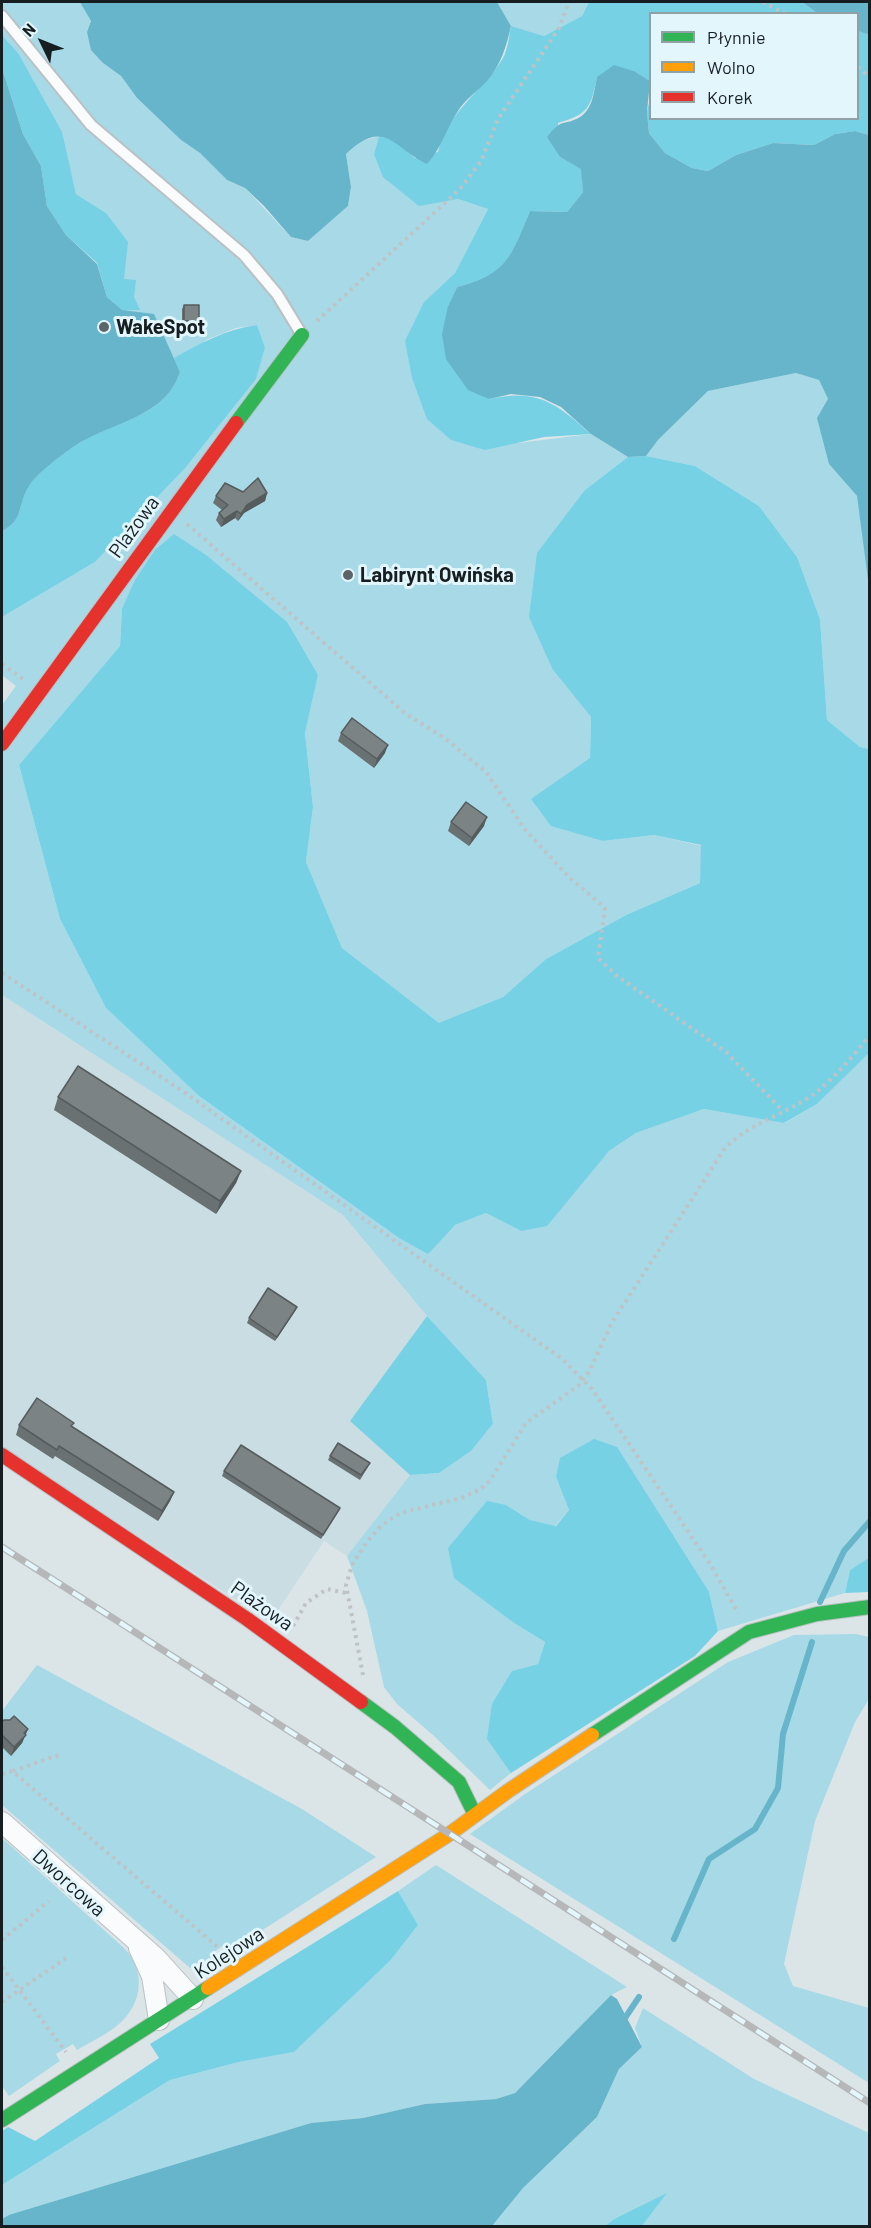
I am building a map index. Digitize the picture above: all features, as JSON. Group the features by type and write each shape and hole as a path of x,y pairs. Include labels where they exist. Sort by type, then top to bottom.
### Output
{"street":[{"name":"Plażowa","path":"2,744 170,510 302,335"},
{"name":"Plażowa","path":"2,1455 282,1644 358,1699 452,1774 459,1782 475,1815"},
{"name":"Kolejowa","path":"2,2120 193,1999 475,1815 749,1632 817,1614 870,1607"},
{"name":"Dworcowa","path":"2,1822 136,1943 156,1958 193,1999"},
{"name":"Dworcowa","path":"136,1943 152,1976 159,2020"}],"lane":[{"path":"2,16 91,125 244,255 277,294 302,335"}],"path":[{"path":"302,335 460,189 481,161 498,119 559,28 569,2"},
{"path":"763,2 782,12"},
{"path":"170,510 406,714 443,737 486,772 526,831 569,877 604,908 598,958 616,976 726,1052 783,1111"},
{"path":"2,973 194,1099 547,1347 583,1379 712,1567 749,1632"},
{"path":"358,1699 363,1690 363,1677 346,1593 352,1565 381,1526 400,1513 461,1498 481,1489 498,1469 513,1440 526,1423 566,1396 583,1379 593,1365 600,1343 611,1324 717,1159 747,1129 783,1111 820,1088 870,1035"},
{"path":"282,1644 306,1603 327,1589 346,1593"},
{"path":"2,1774 62,1754"},
{"path":"12,1771 219,1948"},
{"path":"2,1940 49,1901"},
{"path":"2,2002 66,1959"},
{"path":"2,1967 65,2049"}],"shaded area":[{"path":"2,2 83,3 91,21 87,32 103,63 121,76 137,98 181,140 200,153 227,180 245,188 291,237 308,241 348,206 351,187 346,154 359,142 379,136 374,154 419,205 458,199 488,209 455,273 424,302 518,443 591,434 628,457 585,490 553,670 591,717 590,758 532,800 603,841 654,835 702,846 700,883 626,915 546,959 503,997 439,1024 342,948 306,862 313,807 305,733 318,674 122,609 120,646 19,765 60,919 106,1008 199,1096 399,1238 455,1225 486,1213 521,1231 585,1178 609,1151 636,1133 704,1109 785,1123 817,1104 869,1053 870,1558 850,1570 845,1593 718,1631 709,1592 556,1477 569,1510 555,1526 530,1520 506,1505 455,1578 514,1623 545,1642 538,1664 512,1671 511,1773 490,1790 397,1704 384,1687 367,1611 347,1556 410,1475 439,1473 471,1451 493,1424 486,1380 427,1316 343,1215 2,995 2,705 16,686 2,675 2,617 95,562 265,347 257,325 236,328 206,340 128,423 78,443 22,503 18,520 2,531 124,279 106,213 76,194 69,165 18,53 2,35"},
{"path":"80,2 497,2 511,26 505,49 496,68 487,81 460,108 437,151 427,164 388,139 370,138 359,143 346,154 351,187 348,206 308,241 291,237 245,188 227,180 200,153 181,140 137,98 121,76 103,63 91,50 87,32 91,21"},
{"path":"497,2 589,2 582,16 544,36 511,26"},
{"path":"589,2 802,2 816,12 649,12 649,80 636,72 597,77 593,96 587,108 576,116 558,123 560,157 582,169 583,192 567,212 530,211 512,252 505,261 487,276 457,287 448,306 489,399 520,395 545,401 556,406 591,434 544,437 485,450 451,440 427,419 412,378 405,341 424,302 455,273 488,209 458,199 419,206 383,177 374,154 379,136 396,141 415,158 438,152 442,138 457,114 503,58 511,26 544,36 582,16"},
{"path":"802,2 869,2 869,35 859,31 859,12 816,12"},
{"path":"859,31 869,35 869,135 855,131 835,134 814,145 773,143 736,155 708,171 692,168 665,153 649,133 647,112 649,103 649,120 859,120"},
{"path":"2,35 18,53 62,132 76,194 106,213 128,242 124,279 136,280 134,297 140,310 122,310 107,297 97,263 66,235 47,206 41,166 23,134 2,68"},
{"path":"614,65 636,72 649,80 647,112 649,133 665,153 692,168 708,171 736,155 773,143 814,145 835,134 855,131 869,135 869,587 857,496 829,464 817,418 828,399 819,380 796,373 708,391 658,440 646,456 628,457 591,434 561,407 540,397 511,394 489,399 468,390 446,359 442,334 448,306 457,287 487,276 506,261 530,211 567,212 583,192 581,169 560,157 547,137 560,124 584,114 592,99 597,77"},
{"name":"WakeSpot","path":"2,68 23,134 41,166 47,206 66,235 97,264 107,297 122,310 154,314 180,372 173,387 151,409 92,436 44,469 25,493 14,522 2,531"},
{"path":"257,325 265,347 256,379 185,468 95,562 2,617 2,531 14,522 25,493 38,475 78,444 137,417 163,399 173,387 180,372 174,358 224,333"},
{"path":"796,373 819,380 828,399 829,464 857,496 870,587 869,749 860,747 827,720 820,619 797,557 759,506 695,466 646,456 658,440 708,391"},
{"path":"646,456 695,466 759,506 797,557 820,619 827,720 860,747 869,749 869,1053 817,1104 784,1123 704,1109 636,1133 609,1151 547,1226 521,1231 486,1213 455,1225 428,1254 399,1238 199,1096 106,1008 60,919 19,765 120,646 122,609 135,580 155,550 174,534 206,555 287,622 318,675 305,733 313,807 306,862 342,948 439,1023 503,997 546,959 626,915 700,883 701,845 654,835 603,841 551,826 531,799 590,758 591,717 553,670 529,617 537,553 585,490 628,457"},
{"path":"2,995 343,1215 427,1316 350,1421 410,1475 347,1556 324,1541 270,1622 2,1447"},
{"path":"427,1316 486,1380 493,1424 471,1451 439,1473 410,1475 350,1421"},
{"path":"594,1439 617,1447 709,1592 718,1631 695,1656 511,1773 487,1739 492,1704 512,1671 538,1664 545,1642 514,1623 454,1578 448,1548 487,1501 506,1505 530,1520 556,1526 569,1510 556,1477 560,1458"},
{"path":"869,1558 869,1592 845,1593 850,1570"},
{"path":"856,1634 869,1637 869,1699 855,1722 815,1821 784,1964 793,1986 869,2008 869,2083 470,1834 525,1794 728,1662 794,1635"},
{"path":"37,1665 302,1809 376,1857 233,1949 228,1942 211,1954 215,1961 198,1970 190,1968 2,1805 2,1711"},
{"path":"2,1838 125,1949 136,1965 139,1984 135,2002 120,2023 77,2050 73,2044 56,2054 60,2061 9,2096 2,2086"},
{"path":"436,1865 627,1987 611,1995 515,2093 496,2099 425,2104 363,2118 311,2123 2,2219 2,2185 170,2080 239,2062 294,2052 390,1961 418,1925 398,1891"},
{"path":"398,1891 418,1925 390,1961 294,2052 239,2062 170,2080 2,2185 2,2131 8,2127 35,2141 159,2058 150,2044"},
{"path":"611,1995 617,1999 642,2047 619,2069 597,2117 523,2188 492,2226 2,2226 2,2219 9,2215 311,2123 363,2118 425,2104 496,2099 515,2093"},
{"path":"643,2008 754,2079 869,2133 869,2226 642,2226 666,2194 614,2219 605,2226 492,2226 523,2188 597,2117 619,2069 642,2047 635,2028"},
{"path":"667,2193 642,2226 605,2226 614,2219"}],"building":[{"path":"184,305 199,305 199,321 184,321"},
{"path":"258,478 267,493 247,505 241,514 237,511 224,519 219,513 228,505 216,496 225,483 243,492"},
{"path":"352,718 388,745 377,759 341,733"},
{"path":"466,802 487,817 472,838 451,822"},
{"path":"78,1066 241,1171 220,1201 58,1097"},
{"path":"268,1288 297,1307 277,1337 249,1318"},
{"path":"37,1398 74,1423 71,1426 174,1492 162,1511 59,1446 57,1450 19,1425"},
{"path":"338,1443 370,1463 361,1475 330,1456"},
{"path":"241,1445 340,1508 323,1535 224,1471"},
{"path":"14,1716 28,1729 24,1733 26,1735 14,1747 2,1735 2,1722"}],"waterway":[{"path":"820,1602 844,1551 870,1521"},
{"path":"674,1939 709,1859 755,1829 778,1788 783,1734 812,1642"},
{"path":"621,2024 639,1997"}],"railway":[{"path":"2,1547 870,2103"}],"traffic: fast":[{"path":"236,423 302,335"},
{"path":"592,1735 749,1632 817,1614 870,1607"},
{"path":"361,1702 395,1727 459,1782 475,1815"},
{"path":"2,2120 208,1988"}],"traffic: slow":[{"path":"208,1988 448,1835 508,1791 592,1735"}],"traffic: jam":[{"path":"2,744 236,423"},
{"path":"2,1455 247,1619 361,1702"}],"place":[{"name":"WakeSpot","path":"104,327"},
{"name":"Labirynt Owińska","path":"348,575"}]}
